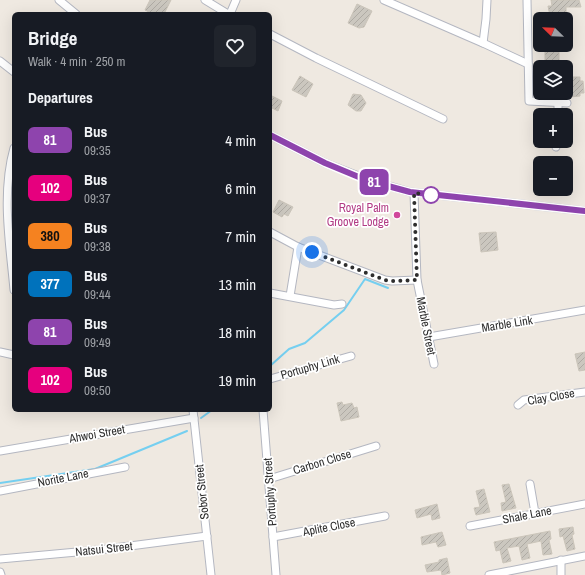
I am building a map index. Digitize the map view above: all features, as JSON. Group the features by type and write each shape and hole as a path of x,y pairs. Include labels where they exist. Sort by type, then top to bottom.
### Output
{"street":[{"path":"59,0 74,12"},
{"path":"205,0 226,12"},
{"path":"230,12 236,0"},
{"path":"384,0 528,64"},
{"path":"483,43 487,0"},
{"path":"527,0 529,101 567,103"},
{"path":"272,35 316,58 443,119"},
{"path":"0,61 12,70"},
{"path":"558,103 558,108"},
{"path":"272,136 325,163 371,181 414,193 585,210"},
{"path":"12,162 8,191 8,216 12,265"},
{"name":"Marble Street","path":"414,193 417,280 434,364"},
{"path":"272,233 298,247 385,280 417,280"},
{"path":"290,296 298,247"},
{"path":"272,293 334,305 342,304"},
{"name":"Marble Link","path":"429,337 585,310"},
{"path":"0,352 12,355"},
{"name":"Portuphy Link","path":"272,378 351,356"},
{"name":"Clay Close","path":"518,405 524,400 585,392"},
{"name":"Sobor Street","path":"193,412 211,575"},
{"name":"Portuphy Street","path":"263,412 276,575"},
{"name":"Ahwoi Street","path":"0,451 194,418"},
{"name":"Carbon Close","path":"269,479 376,446"},
{"name":"Norite Lane","path":"0,490 125,467"},
{"path":"530,484 535,513"},
{"name":"Shale Lane","path":"470,526 585,504"},
{"name":"Aplite Close","path":"273,537 385,516"},
{"name":"Natsui Street","path":"0,558 99,550 207,536"},
{"path":"489,575 585,556"},
{"path":"561,560 561,575"}],"building":[{"path":"150,0 171,0 165,12 149,12 145,10"},
{"path":"551,0 579,0 581,7 566,7 566,12 549,12 548,6 552,6"},
{"path":"357,4 372,11 364,27 359,28 348,23"},
{"path":"545,52 559,52 559,60 545,60"},
{"path":"300,76 313,84 306,97 292,90"},
{"path":"573,77 580,77 580,81 583,81 584,93 580,93 580,96 573,97"},
{"path":"353,94 361,95 366,103 361,111 356,111 348,105"},
{"path":"272,96 282,101 278,111 272,108"},
{"path":"279,200 293,207 288,216 284,214 282,217 273,212"},
{"path":"496,232 498,250 481,252 479,233"},
{"path":"585,352 585,370 579,371 575,354"},
{"path":"342,402 343,405 352,403 354,408 357,407 359,417 341,421 337,403"},
{"path":"509,484 516,508 502,511 501,503 506,502 502,485"},
{"path":"484,489 490,512 476,515 474,508 480,507 476,491"},
{"path":"437,504 440,518 432,520 431,514 417,518 415,510"},
{"path":"573,527 574,534 572,535 575,549 567,551 563,536 560,537 559,529"},
{"path":"550,531 551,539 549,540 552,554 543,555 541,541 527,544 530,558 522,560 519,546 507,548 511,561 503,563 500,550 496,551 494,542"},
{"path":"442,532 446,545 438,547 436,542 422,545 421,537"},
{"path":"447,558 450,573 442,575 441,570 427,572 425,565 439,562 439,560"}],"waterway":[{"path":"272,364 289,349 305,343 344,310 365,279 388,288"},
{"path":"201,418 209,412"},
{"path":"0,483 95,469 187,431"}],"bus line":[{"name":"81","path":"272,136 325,163 366,180 410,192 585,211"}],"place":[{"name":"Royal Palm Groove Lodge","path":"397,215"}],"route":[{"path":"312,252 385,280 417,280 414,193 436,195 431,195"}]}
